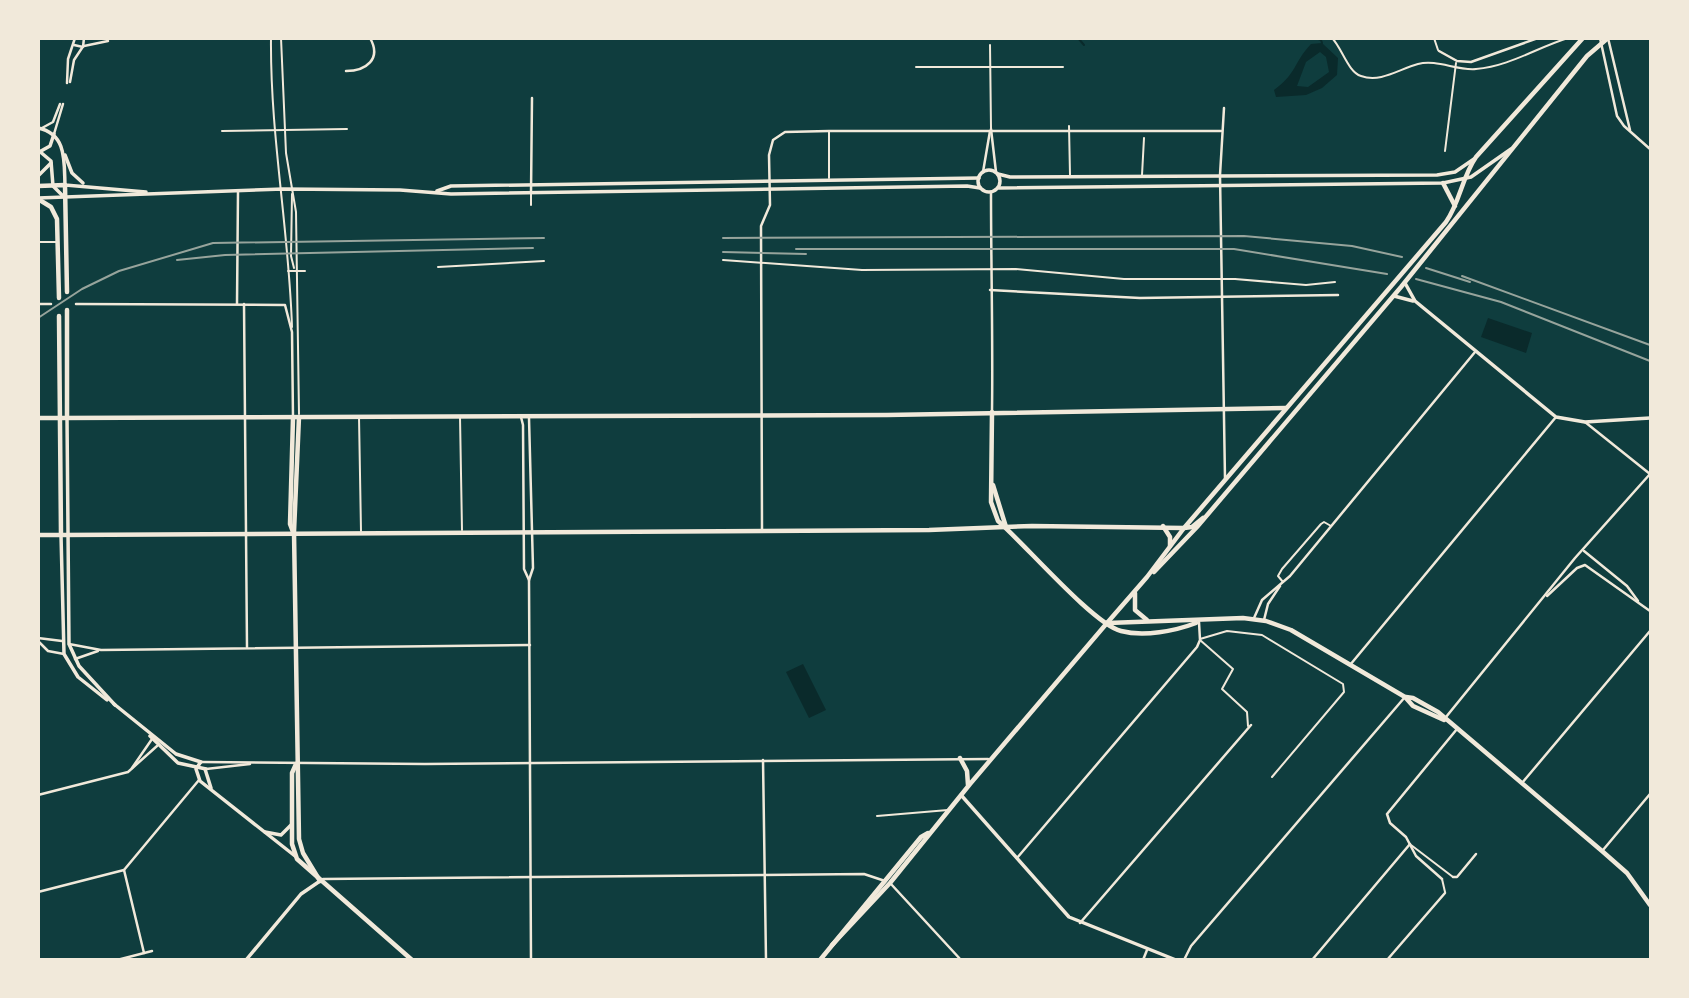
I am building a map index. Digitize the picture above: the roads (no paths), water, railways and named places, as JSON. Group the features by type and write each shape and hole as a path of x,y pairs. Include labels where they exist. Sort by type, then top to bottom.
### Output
{"main road":[{"path":"832,945 890,883 948,809 1135,592 1184,528 1422,250 1455,207 1474,159 1583,38"},
{"path":"1147,577 1203,518 1404,286 1600,41 1608,38"},
{"path":"1443,183 1455,207"},
{"path":"38,186 65,185 67,292"},
{"path":"38,199 49,205 56,215 59,298"},
{"path":"67,310 67,418"},
{"path":"59,316 61,535"},
{"path":"38,418 520,417 1286,408"},
{"path":"992,412 993,484 1006,527 1107,624 1119,631 1175,629 1199,622"},
{"path":"296,418 290,524 293,532 296,763 300,843 320,881"},
{"path":"38,535 1163,526 1184,528 1192,527 1203,518"},
{"path":"1163,526 1170,537 1170,547"},
{"path":"1135,592 1135,610 1148,621"},
{"path":"1107,624 1254,618 1291,631 1405,697 1413,698 1438,712 1444,720 1627,873 1650,905"},
{"path":"960,758 967,771 968,786"},
{"path":"296,763 292,773 295,856 303,867 412,960"},
{"path":"820,960 884,880 922,836 929,833"}],"street":[{"path":"74,40 68,83 73,62 83,47 84,38"},
{"path":"271,38 272,123 283,189 296,418"},
{"path":"281,38 285,136 296,212 296,418"},
{"path":"346,71 359,70 371,63 375,51 370,38"},
{"path":"1332,38 1351,67 1362,76 1386,76 1426,63 1455,69 1477,69 1511,62 1568,38"},
{"path":"1434,38 1438,51 1457,61 1475,61 1538,38"},
{"path":"1608,38 1624,114 1631,133"},
{"path":"74,40 76,47 108,41"},
{"path":"1600,41 1617,116 1631,133 1650,149"},
{"path":"990,45 991,129 999,188"},
{"path":"1445,151 1457,61"},
{"path":"916,67 1063,67"},
{"path":"531,98 531,205"},
{"path":"39,128 53,122 62,104 50,146 40,150 51,162 53,186 65,197"},
{"path":"1224,108 1220,185 1225,481"},
{"path":"39,128 54,134 72,174 88,186"},
{"path":"1069,128 1070,176"},
{"path":"762,530 761,226 770,205 771,142 785,132 1069,128 1221,131"},
{"path":"222,131 347,129"},
{"path":"980,188 979,178 983,172 986,138 991,129"},
{"path":"829,131 829,178"},
{"path":"1142,175 1144,138"},
{"path":"38,199 283,189 531,192 967,186 991,192 999,188 1443,183 1464,180 1516,146"},
{"path":"62,147 65,185 151,193"},
{"path":"983,172 990,170 1010,177 1444,175 1460,170 1474,159"},
{"path":"38,176 48,170 51,162"},
{"path":"435,192 451,186 829,178 979,178"},
{"path":"237,304 238,190"},
{"path":"991,192 990,290 994,371 992,412"},
{"path":"38,242 58,242"},
{"path":"723,260 771,261 862,270 1003,269 1124,279 1208,278 1306,285 1335,282"},
{"path":"438,267 544,261"},
{"path":"287,271 305,271"},
{"path":"1404,286 1415,301 1556,417 1585,422 1650,418"},
{"path":"990,290 1140,298 1338,295"},
{"path":"1393,296 1415,301"},
{"path":"38,304 51,304"},
{"path":"76,304 279,304 286,307 292,332"},
{"path":"244,304 247,648"},
{"path":"1264,620 1268,604 1283,583 1475,352"},
{"path":"529,416 532,425 533,531 533,568 529,580 531,960"},
{"path":"359,417 361,532"},
{"path":"460,417 462,531"},
{"path":"520,417 523,425 524,569 529,580"},
{"path":"1350,665 1556,417"},
{"path":"67,418 69,644 75,659 115,705"},
{"path":"1444,720 1650,474 1585,422"},
{"path":"1283,583 1278,576 1283,567 1321,523 1332,526"},
{"path":"61,535 64,654 78,677 183,758 201,762 253,763 960,758 990,760"},
{"path":"1584,551 1627,586 1639,602"},
{"path":"1547,596 1577,568 1585,565 1650,611"},
{"path":"1254,618 1261,601 1283,583"},
{"path":"1017,858 1195,650 1200,639 1199,622"},
{"path":"1200,639 1227,631 1262,635 1338,678 1343,684 1344,692 1272,777"},
{"path":"1522,783 1650,631"},
{"path":"1080,923 1250,726 1246,711 1222,689 1233,668 1200,639"},
{"path":"38,640 62,641 101,650 530,645"},
{"path":"38,640 48,651 75,659 101,650"},
{"path":"1184,960 1191,946 1405,697"},
{"path":"1457,729 1388,812 1390,822 1410,844 1453,877 1457,877 1476,854"},
{"path":"146,731 157,746 178,763 196,769 253,763"},
{"path":"130,771 152,739"},
{"path":"38,795 130,771 157,746"},
{"path":"763,760 766,960"},
{"path":"196,769 201,762"},
{"path":"201,762 212,789"},
{"path":"196,769 199,780 295,856"},
{"path":"38,892 124,870 199,780"},
{"path":"1602,851 1650,794"},
{"path":"961,795 1063,912 1080,923 1176,960"},
{"path":"877,816 927,814 948,809"},
{"path":"260,830 280,835 292,824"},
{"path":"1387,960 1445,893 1442,879 1418,858 1410,844"},
{"path":"1312,960 1410,844"},
{"path":"124,870 144,953"},
{"path":"246,960 301,894 320,881 390,877 766,874 864,874 884,880 890,883 959,959"},
{"path":"1143,960 1148,949"},
{"path":"117,960 152,951"}],"water":[{"path":"1322,43 1338,58 1337,75 1322,88 1306,95 1276,97 1274,90 1292,73 1311,44","holes":["1320,52 1326,57 1329,72 1308,87 1297,86 1306,62"]},
{"path":"1488,318 1532,333 1526,353 1481,337"},
{"path":"803,664 826,710 809,718 786,672"}],"waterway":[{"path":"1078,38 1084,45"},
{"path":"1316,38 1322,43"}],"railway":[{"path":"723,238 1244,236 1352,246 1402,257"},
{"path":"38,318 82,289 119,271 213,243 544,238"},
{"path":"177,260 225,255 533,248"},
{"path":"796,249 1234,249 1387,274"},
{"path":"723,252 806,254"},
{"path":"1426,268 1470,282"},
{"path":"1462,276 1650,345"},
{"path":"1416,279 1501,302 1650,361"}]}
